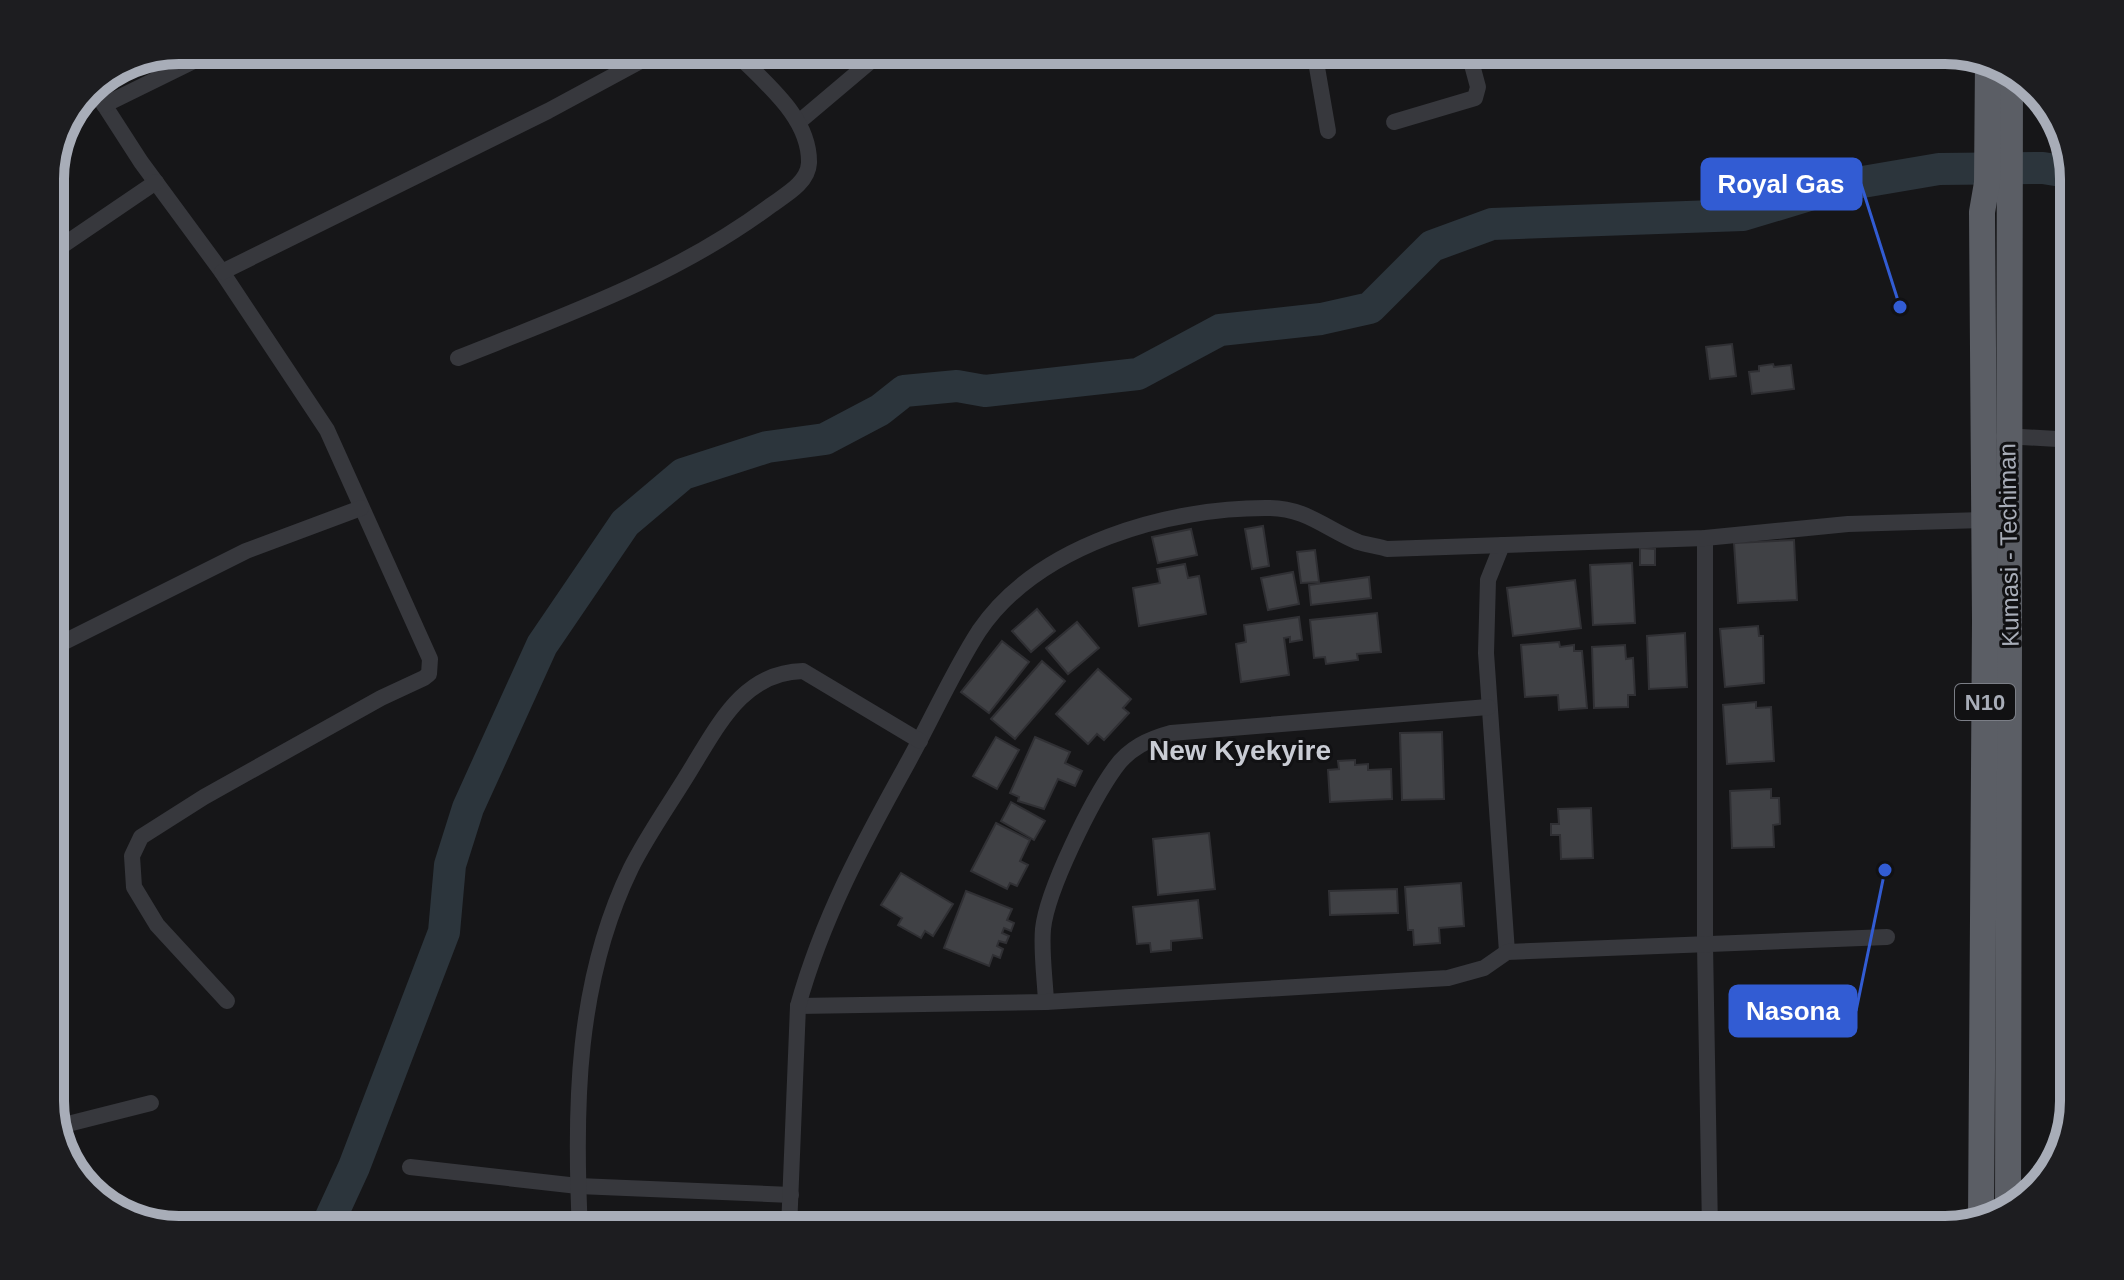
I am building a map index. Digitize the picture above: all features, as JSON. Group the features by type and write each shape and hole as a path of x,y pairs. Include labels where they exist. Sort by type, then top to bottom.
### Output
{"highway":[{"name":"N10","path":"1981,1210 1983,520 1995,436 1982,212 1987,183 2000,155 1989,73"},
{"name":"Kumasi - Techiman","path":"2008,84 2000,155 2012,199 1995,436 2008,1197"}],"street":[{"path":"104,105 187,64"},
{"path":"222,272 548,111 635,64"},
{"path":"458,358 625,291 728,238 796,187 808,174 809,159 800,121 746,64"},
{"path":"800,121 867,64"},
{"path":"1316,64 1328,131"},
{"path":"1394,122 1475,98 1478,87 1472,64"},
{"path":"99,97 222,272 327,430 430,659 429,674 204,797 141,837 132,856 134,887 157,925 227,1001"},
{"path":"64,244 156,182"},
{"path":"1995,436 2060,439"},
{"path":"64,642 246,551 361,508"},
{"path":"790,1216 798,1006 808,971 846,873 987,622 1025,585 1064,557 1112,534 1201,512 1271,508 1307,513 1358,542 1387,549 1705,538 1848,524 1983,520"},
{"path":"1705,538 1705,945 1710,1216"},
{"path":"1502,545 1488,580 1488,707 1507,952"},
{"path":"579,1216 580,1054 606,932 632,867 728,708 766,679 787,671 803,671 920,741"},
{"path":"1046,1002 1043,931 1047,909 1083,827 1116,767 1149,739 1171,733 1488,707"},
{"path":"798,1006 1046,1002 1448,978 1484,968 1507,952 1887,937"},
{"path":"66,1124 151,1103"},
{"path":"410,1167 578,1186 791,1195"}],"building":[{"path":"1732,344 1736,376 1710,379 1706,347"},
{"path":"1773,364 1774,367 1791,365 1794,389 1752,394 1749,372 1759,371 1759,366"},
{"path":"1263,526 1269,566 1252,569 1245,529"},
{"path":"1191,529 1197,555 1158,563 1152,537"},
{"path":"1794,540 1797,600 1738,603 1734,543"},
{"path":"1640,548 1655,549 1655,565 1640,565"},
{"path":"1315,550 1319,582 1301,583 1297,552"},
{"path":"1632,563 1635,623 1593,625 1590,565"},
{"path":"1185,564 1188,578 1199,576 1206,614 1139,626 1133,588 1160,583 1157,569"},
{"path":"1293,572 1299,604 1268,610 1261,578"},
{"path":"1369,577 1371,598 1311,605 1309,585"},
{"path":"1575,580 1581,628 1513,636 1507,588"},
{"path":"1037,609 1055,631 1031,652 1012,631"},
{"path":"1377,613 1381,652 1357,654 1358,660 1326,664 1325,657 1314,658 1310,620"},
{"path":"1299,617 1302,640 1290,642 1290,637 1284,638 1289,675 1241,682 1236,644 1246,642 1244,625"},
{"path":"1077,622 1099,648 1068,674 1046,648"},
{"path":"1758,626 1759,636 1763,636 1764,683 1725,687 1720,629"},
{"path":"1685,633 1687,687 1649,689 1647,636"},
{"path":"1002,641 1029,662 989,713 961,692"},
{"path":"1559,642 1560,647 1574,645 1574,651 1582,651 1587,708 1559,710 1558,695 1525,697 1521,645"},
{"path":"1625,645 1626,659 1633,658 1635,695 1628,695 1628,707 1594,708 1592,647"},
{"path":"1042,661 1065,681 1015,739 991,719"},
{"path":"1098,669 1131,699 1123,708 1129,713 1104,740 1097,734 1088,744 1056,714"},
{"path":"1756,702 1756,708 1771,707 1774,761 1727,764 1723,705"},
{"path":"1442,732 1444,799 1402,800 1400,733"},
{"path":"996,737 1019,750 997,789 973,776"},
{"path":"1035,737 1070,752 1065,763 1082,771 1075,786 1058,779 1044,809 1018,801 1019,797 1010,793"},
{"path":"1355,760 1355,765 1368,764 1368,770 1391,769 1392,799 1330,802 1328,770 1339,769 1338,761"},
{"path":"1771,789 1771,798 1779,798 1780,824 1773,825 1774,847 1732,848 1730,791"},
{"path":"1011,802 1045,821 1034,840 1001,821"},
{"path":"1591,808 1593,858 1561,859 1560,835 1551,835 1551,824 1559,824 1558,809"},
{"path":"996,823 1030,840 1020,861 1028,865 1017,886 1010,883 1007,889 971,871"},
{"path":"1209,833 1215,889 1158,895 1153,839"},
{"path":"901,873 953,904 933,936 925,931 921,938 898,925 902,918 881,905"},
{"path":"1461,883 1464,926 1439,928 1440,943 1414,945 1413,930 1408,930 1405,887"},
{"path":"1397,889 1398,913 1330,915 1329,891"},
{"path":"966,891 1012,909 1007,920 1014,923 1011,931 1004,928 1002,933 1009,936 1006,943 999,941 997,946 1003,949 1000,958 993,955 989,966 944,948"},
{"path":"1198,900 1202,938 1171,941 1171,950 1151,952 1150,943 1137,944 1133,907"}],"waterway":[{"path":"331,1216 354,1167 444,932 450,865 468,808 542,645 625,523 683,474 767,447 825,439 880,410 904,391 957,386 985,391 1138,374 1220,330 1321,319 1370,308 1432,246 1492,224 1743,215 1839,186 1939,169 2043,168 2060,171"}],"place":[{"name":"Royal Gas","path":"1900,307"},
{"name":"Nasona","path":"1885,870"}],"district":[{"name":"New Kyekyire","path":"1240,750"}]}
